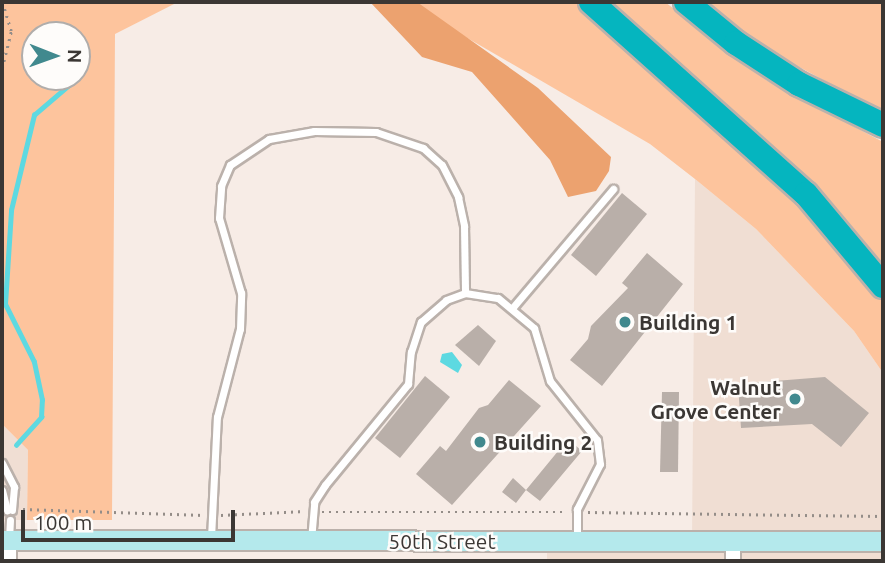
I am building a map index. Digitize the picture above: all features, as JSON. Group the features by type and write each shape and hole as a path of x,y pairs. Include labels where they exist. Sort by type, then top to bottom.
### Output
{"highway":[{"path":"590,2 806,194 883,286"},
{"path":"686,2 736,43 799,84 883,125"}],"main road":[{"name":"50th Street","path":"6,540 883,541"}],"street":[{"path":"6,540 9,561"},
{"path":"733,541 733,561"}],"lane":[{"path":"211,540 217,417 240,329 241,293 219,218 221,186 230,165 269,139 314,131 376,132 423,148 442,165 458,197 464,226 465,293"},
{"path":"513,307 613,188"},
{"path":"311,541 313,512 325,485 408,384 411,352 421,322 446,300 465,293 498,298 513,307 534,328 550,381 597,440 600,464 577,512 577,541"},
{"path":"2,463 14,486 9,510 2,490"},
{"path":"6,540 10,520"}],"path":[{"path":"2,2 11,32 2,68"},
{"path":"23,511 212,515 313,512 577,512 719,516 883,516"}],"shaded area":[{"path":"2,2 178,2 115,34 112,520 27,520 28,450 2,424"},
{"path":"370,2 417,2 538,88 611,157 609,171 596,191 568,197 550,160 472,72 422,57"},
{"path":"417,2 579,2 803,201 868,277 883,298 883,373 854,331 756,229 695,179 650,144 438,21"},
{"path":"604,2 665,2 766,80 883,142 883,273"},
{"path":"705,2 883,2 883,112 762,47"},
{"path":"695,179 756,229 854,331 883,373 883,561 547,561 547,541 692,541"},
{"path":"2,424 28,450 27,520 2,520"}],"water":[{"path":"452,352 462,365 458,373 440,362 442,354"}],"building":[{"path":"622,193 647,214 596,276 571,255"},
{"name":"Building 1","path":"647,253 683,284 602,386 570,360 588,339 591,326 628,288 622,283"},
{"path":"478,325 496,341 479,366 455,345"},
{"path":"425,376 450,397 400,458 375,438"},
{"name":"Walnut Grove Center","path":"825,377 869,413 841,447 812,424 741,428 738,384"},
{"name":"Building 2","path":"509,380 541,406 452,505 416,474 440,446 446,451 479,408 488,405"},
{"path":"662,392 679,392 678,472 660,472"},
{"path":"568,439 582,451 540,501 526,490"},
{"path":"513,478 526,490 516,503 502,492"}],"waterway":[{"path":"16,445 41,417 42,400 34,362 5,304 11,210 34,115 62,91"}],"place":[{"name":"Building 1","path":"625,322"},
{"name":"Walnut Grove Center","path":"795,399"},
{"name":"Building 2","path":"480,442"}]}
